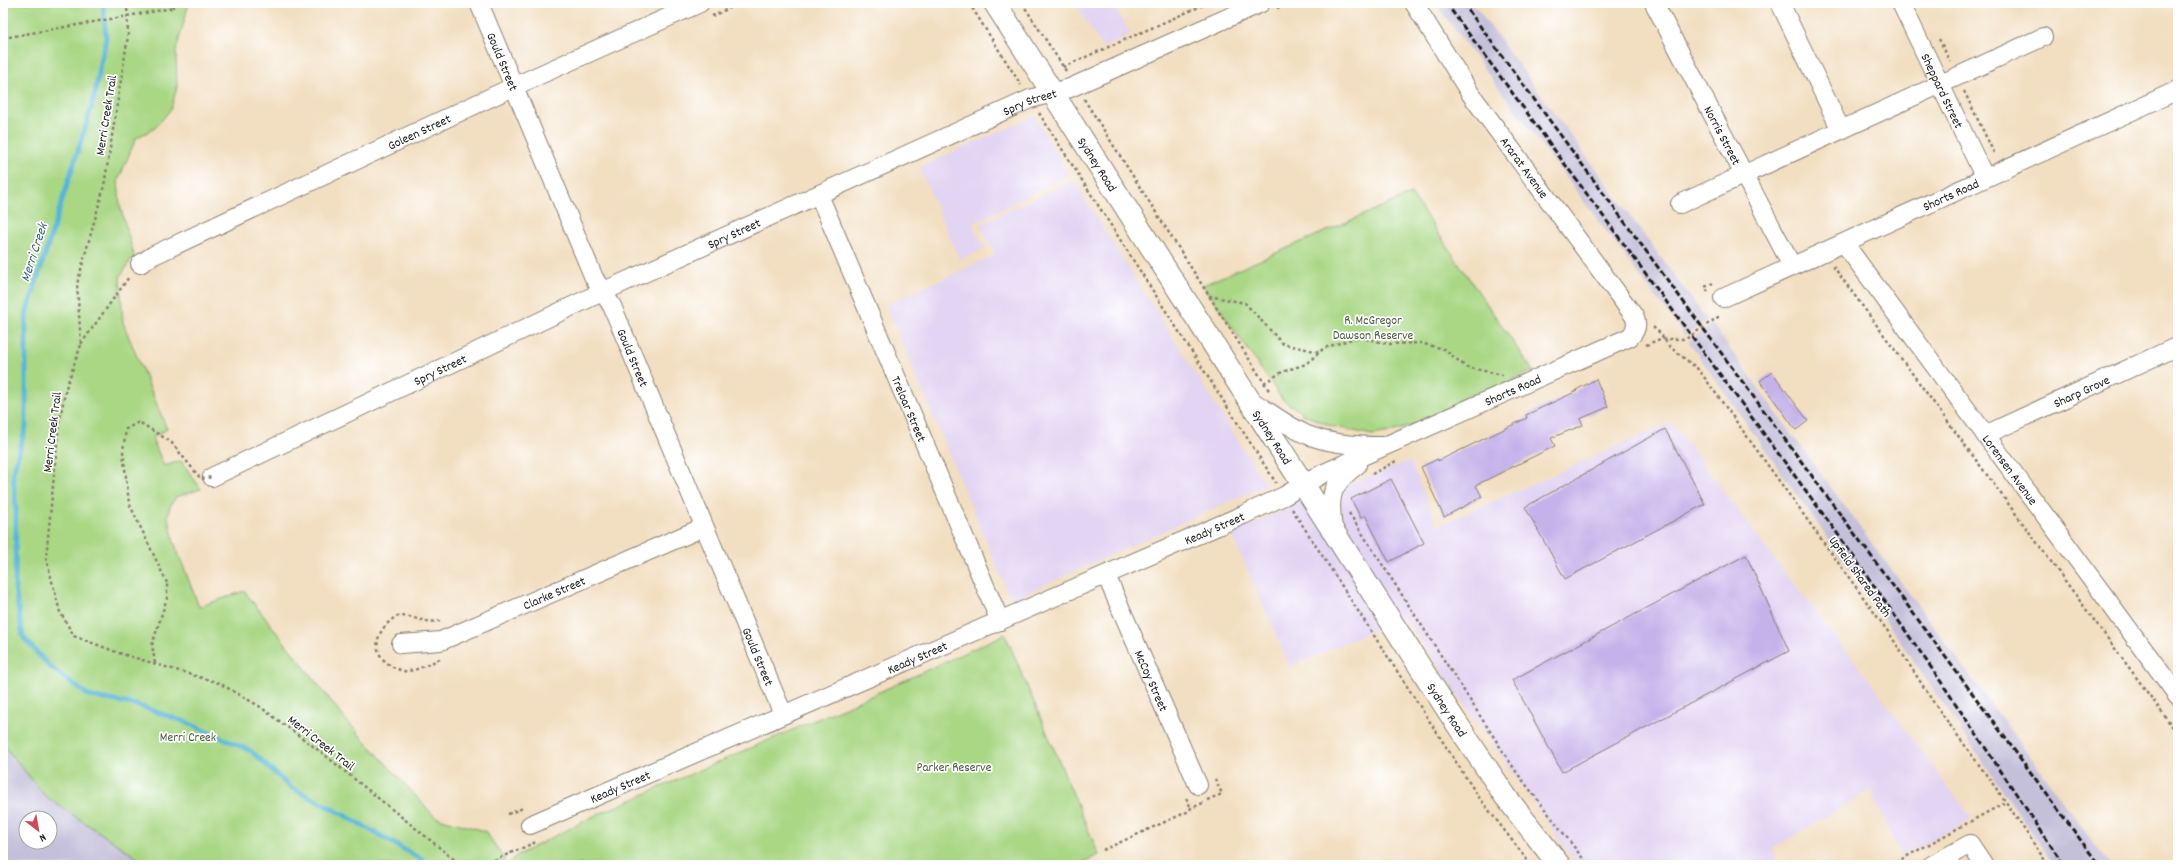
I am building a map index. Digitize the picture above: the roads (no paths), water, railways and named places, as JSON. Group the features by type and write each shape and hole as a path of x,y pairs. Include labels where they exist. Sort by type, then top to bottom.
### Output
{"highway":[{"name":"Sydney Road","path":"995,3 1302,485 1486,767 1559,865"}],"street":[{"name":"Gould Street","path":"479,3 594,278 612,306 783,714"},
{"name":"Goleen Street","path":"140,264 154,255 515,86 700,3"},
{"name":"Spry Street","path":"212,476 602,292 1030,99 1075,85 1261,3"},
{"name":"Ararat Avenue","path":"1414,3 1470,93 1634,316 1636,327"},
{"name":"Norris Street","path":"1654,3 1792,266"},
{"path":"1780,3 1840,130"},
{"name":"Sheppard Street","path":"1901,3 1985,178"},
{"path":"1680,204 2044,37"},
{"name":"Shorts Road","path":"1723,306 1792,266 2178,90"},
{"name":"Treloar Street","path":"819,195 1000,620"},
{"name":"Lorensen Avenue","path":"1844,243 2177,692"},
{"name":"Shorts Road","path":"1302,485 1322,474 1380,450 1625,340 1636,327"},
{"name":"Sharp Grove","path":"1985,435 2178,346"},
{"name":"Shorts Road","path":"1246,397 1305,434 1327,441 1380,450"},
{"name":"Shorts Road","path":"1333,533 1330,500 1334,488 1346,474 1380,450"},
{"name":"Keady Street","path":"530,825 1243,515 1284,496 1302,485"},
{"name":"Clarke Street","path":"401,644 441,641 704,527"},
{"name":"McCoy Street","path":"1106,575 1198,785"},
{"path":"1932,865 1970,844 1984,865"}],"waterway":[{"name":"Merri Creek","path":"103,3 106,39 92,106 26,315 26,427 13,473 16,510 15,588 23,637 49,666 89,696 137,705 183,721 251,751 290,787 346,816 431,865"}],"railway":[{"path":"1446,3 1837,533 1935,673 2064,865"},
{"path":"1463,3 2099,865"}],"park label":[{"name":"R. McGregor Dawson Reserve","path":"1373,326"},
{"name":"Parker Reserve","path":"954,766"}]}
